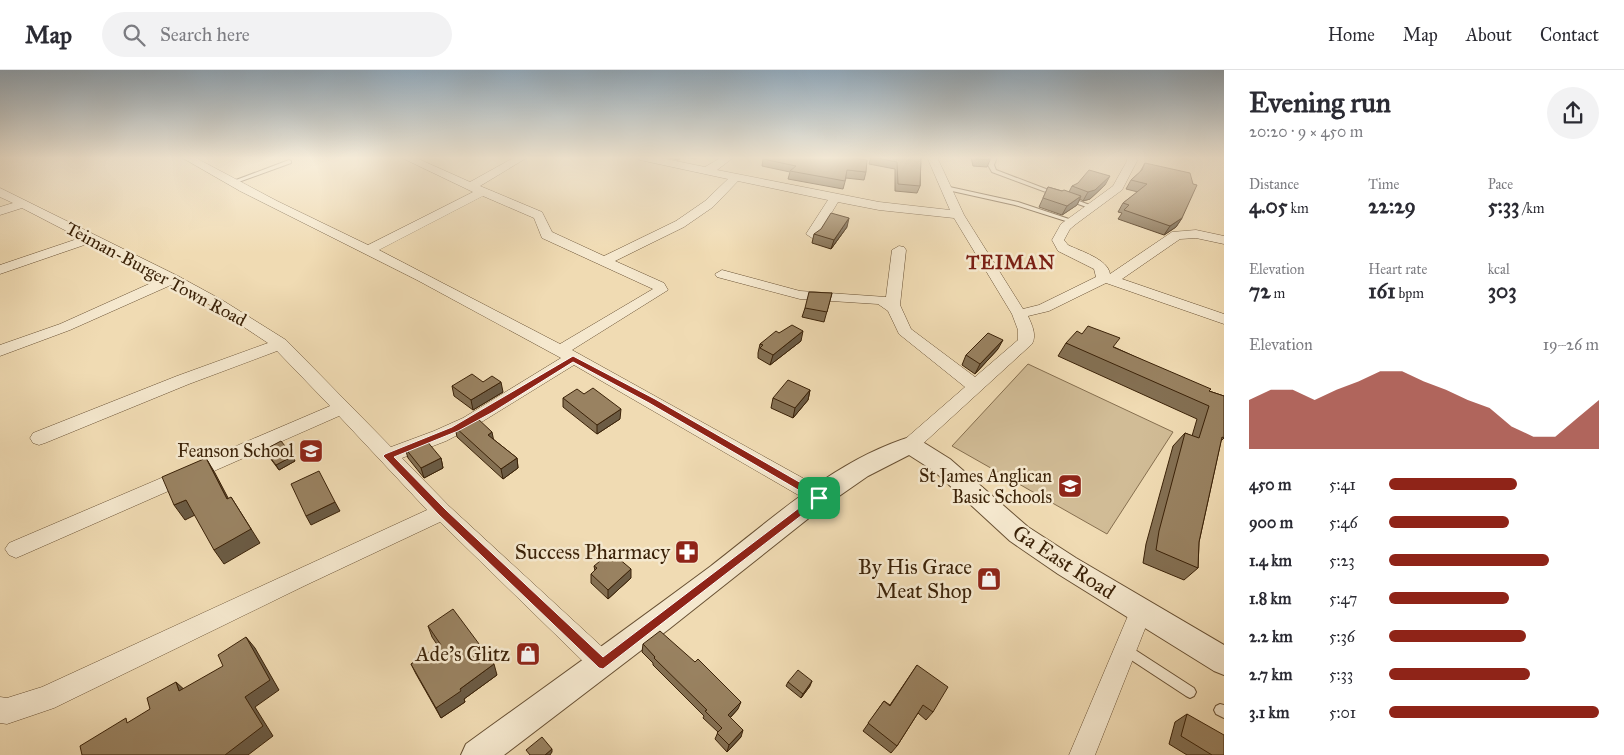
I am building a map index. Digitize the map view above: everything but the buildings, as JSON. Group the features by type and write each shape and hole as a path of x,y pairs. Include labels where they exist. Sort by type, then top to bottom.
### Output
{"street":[{"path":"243,189 422,277 652,401 819,498"},
{"path":"368,250 476,189 538,215 543,220 544,231 547,235 659,286 661,290 490,410 455,429 388,456"},
{"path":"604,261 680,224 709,204 724,189"},
{"path":"792,189 879,206 958,215"},
{"path":"476,755 603,664 819,498 884,456 910,445 1026,341 1026,330 1019,314 958,215 945,189"},
{"path":"1117,189 1065,227 1058,240 1063,248 1099,266 1107,279 1224,319"},
{"name":"Teiman-Burger Town Road","path":"0,192 217,303 280,344 442,512 603,664"},
{"path":"812,234 835,198"},
{"path":"0,211 23,204"},
{"path":"1019,314 1044,308 1107,279 1177,235 1196,234 1224,240"},
{"path":"0,270 90,239"},
{"path":"892,307 899,250"},
{"path":"722,274 800,295 882,300 892,307 904,331 975,386"},
{"path":"0,351 66,327 172,280"},
{"path":"40,438 183,380 280,344"},
{"path":"16,549 342,408"},
{"name":"Ga East Road","path":"910,445 942,465 1019,534 1224,661"},
{"path":"0,710 7,711 45,699 296,579 442,512"},
{"path":"1082,755 1141,611"}],"lane":[{"path":"950,189 1016,203 1072,221"},
{"path":"1043,189 1092,207"},
{"path":"1125,650 1190,692"}],"shaded area":[{"path":"1028,364 1173,432 1107,534 952,446"}],"place":[{"name":"Feanson School","path":"311,451"},
{"name":"St James Anglican Basic Schools","path":"1070,486"},
{"name":"Success Pharmacy","path":"687,552"},
{"name":"By His Grace Meat Shop","path":"989,579"},
{"name":"Ade's Glitz","path":"528,654"}],"district":[{"name":"TEIMAN","path":"1011,262"}],"route":[{"path":"573,358 652,401 819,498 603,664 442,512 388,456 455,429 490,410 573,358"}]}
